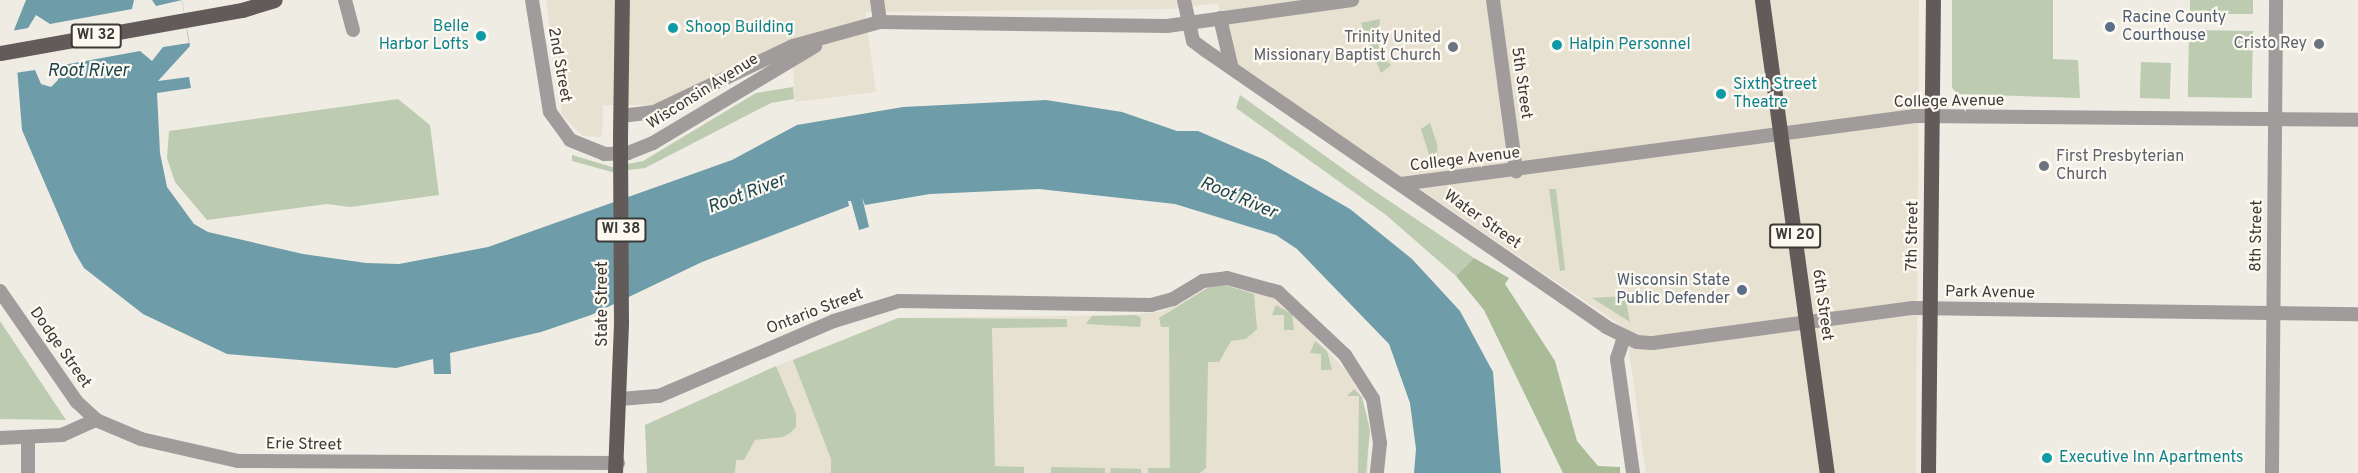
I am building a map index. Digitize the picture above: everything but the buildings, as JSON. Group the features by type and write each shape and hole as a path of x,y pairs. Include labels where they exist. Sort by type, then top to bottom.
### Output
{"main road":[{"name":"WI 32","path":"2,52 188,20 275,0"},
{"name":"State Street","path":"619,470 622,0"},
{"name":"6th Street","path":"1762,0 1827,473"},
{"name":"7th Street","path":"1928,473 1933,0"}],"street":[{"path":"345,0 353,30"},
{"name":"2nd Street","path":"532,0 550,112 570,140 592,151"},
{"path":"877,0 880,22"},
{"path":"1184,0 1187,24"},
{"name":"Wisconsin Avenue","path":"621,116 654,112 793,46 827,39 880,22 1187,24 1352,0"},
{"name":"5th Street","path":"1493,0 1516,171"},
{"name":"8th Street","path":"2272,473 2276,0"},
{"path":"1220,18 1232,69"},
{"name":"Water Street","path":"1187,24 1193,41 1232,69 1624,337"},
{"name":"Wisconsin Avenue","path":"592,151 623,154 639,149 827,39"},
{"name":"College Avenue","path":"1401,184 1933,116 2358,120"},
{"name":"Ontario Street","path":"621,399 659,396 834,321 899,301 1151,305 1173,299 1212,278 1254,282 1278,292 1328,336 1366,384 1379,427 1377,473"},
{"name":"Dodge Street","path":"0,291 77,402 96,420"},
{"name":"Park Avenue","path":"1624,337 1653,343 1930,308 2358,314"},
{"path":"1624,337 1617,359 1632,473"},
{"path":"0,438 62,435 96,420"},
{"name":"Erie Street","path":"96,420 141,439 238,461 619,470"},
{"path":"28,438 28,473"}],"shaded area":[{"path":"546,0 1919,0 1916,473 1646,473 1626,329 1233,62 1218,3 1173,9 865,12 876,92 795,102 792,45 653,105 603,105 602,137 583,136 562,115"},
{"path":"1227,287 1268,294 1284,304 1349,374 1363,400 1369,428 1368,473 647,473 645,425 776,366 898,318 1131,315 1164,311 1202,289"}],"green space":[{"path":"1952,0 2053,0 2053,59 2078,60 2080,98 1958,94 1952,88"},
{"path":"2190,0 2253,0 2253,14 2190,14"},
{"path":"1380,19 1378,45 1382,57 1391,65 1381,73 1361,23"},
{"path":"2189,30 2253,31 2252,98 2188,97"},
{"path":"2141,62 2171,63 2170,99 2140,98"},
{"path":"793,87 794,99 771,103 645,168 612,172 572,161 572,155 612,167 643,161 756,93"},
{"path":"1240,95 1370,188 1474,258 1456,276 1386,215 1236,108"},
{"path":"398,99 430,125 439,195 350,207 327,204 207,220 175,182 167,158 169,131"},
{"path":"1430,123 1437,144 1438,160 1431,161 1421,129"},
{"path":"1549,189 1556,189 1565,270 1560,271"},
{"path":"1474,258 1509,278 1505,284 1555,361 1577,441 1598,466 1620,467 1620,473 1563,473 1484,310 1456,276"},
{"path":"1225,285 1254,294 1257,329 1246,339 1231,341 1219,362 1208,362 1206,468 1200,473 1148,473 1148,468 1170,468 1169,327 1161,327 1159,318 1209,287"},
{"path":"1625,296 1630,322 1592,298"},
{"path":"1276,305 1292,314 1294,330 1284,330 1284,315 1272,315"},
{"path":"1136,315 1141,318 1140,327 1086,324 1092,316"},
{"path":"898,318 1067,319 1067,327 992,328 995,466 1024,467 1024,473 831,473 831,459 793,360"},
{"path":"0,321 66,420 0,419"},
{"path":"1315,341 1327,351 1332,370 1321,370 1321,354 1310,353"},
{"path":"776,366 796,414 796,427 790,433 783,437 755,440 744,460 736,460 735,473 647,473 645,425"},
{"path":"1354,389 1362,397 1370,430 1366,473 1358,473 1359,396 1347,396"},
{"path":"1051,467 1105,468 1105,473 1051,473"},
{"path":"1111,468 1141,469 1141,473 1110,473"}],"water":[{"name":"Root River","path":"26,0 182,0 190,46 158,81 189,77 191,88 157,93 160,153 167,187 194,224 208,232 303,254 366,263 399,264 488,247 732,160 797,125 903,107 1046,100 1122,112 1177,131 1198,131 1265,160 1350,209 1412,259 1460,311 1493,372 1501,473 1414,473 1416,449 1410,403 1389,344 1297,249 1276,235 1175,204 1039,189 930,194 865,205 862,197 869,227 859,230 851,201 848,201 849,206 702,262 591,315 541,332 450,353 451,374 434,374 433,359 396,368 227,354 143,314 84,268 74,251 22,130 14,30"}],"pier":[{"path":"134,0 152,0 156,6 182,0 189,43 163,47 152,61 140,51 58,66 58,80 51,87 41,84 35,70 15,73 11,31 28,28 36,15 50,24 132,9"}],"place":[{"name":"Racine County Courthouse","path":"2110,27"},
{"name":"Shoop Building","path":"673,28"},
{"name":"Belle Harbor Lofts","path":"481,36"},
{"name":"Cristo Rey","path":"2319,44"},
{"name":"Halpin Personnel","path":"1557,45"},
{"name":"Trinity United Missionary Baptist Church","path":"1453,47"},
{"name":"Sixth Street Theatre","path":"1721,94"},
{"name":"First Presbyterian Church","path":"2044,166"},
{"name":"Wisconsin State Public Defender","path":"1742,290"},
{"name":"Executive Inn Apartments","path":"2047,458"}]}
